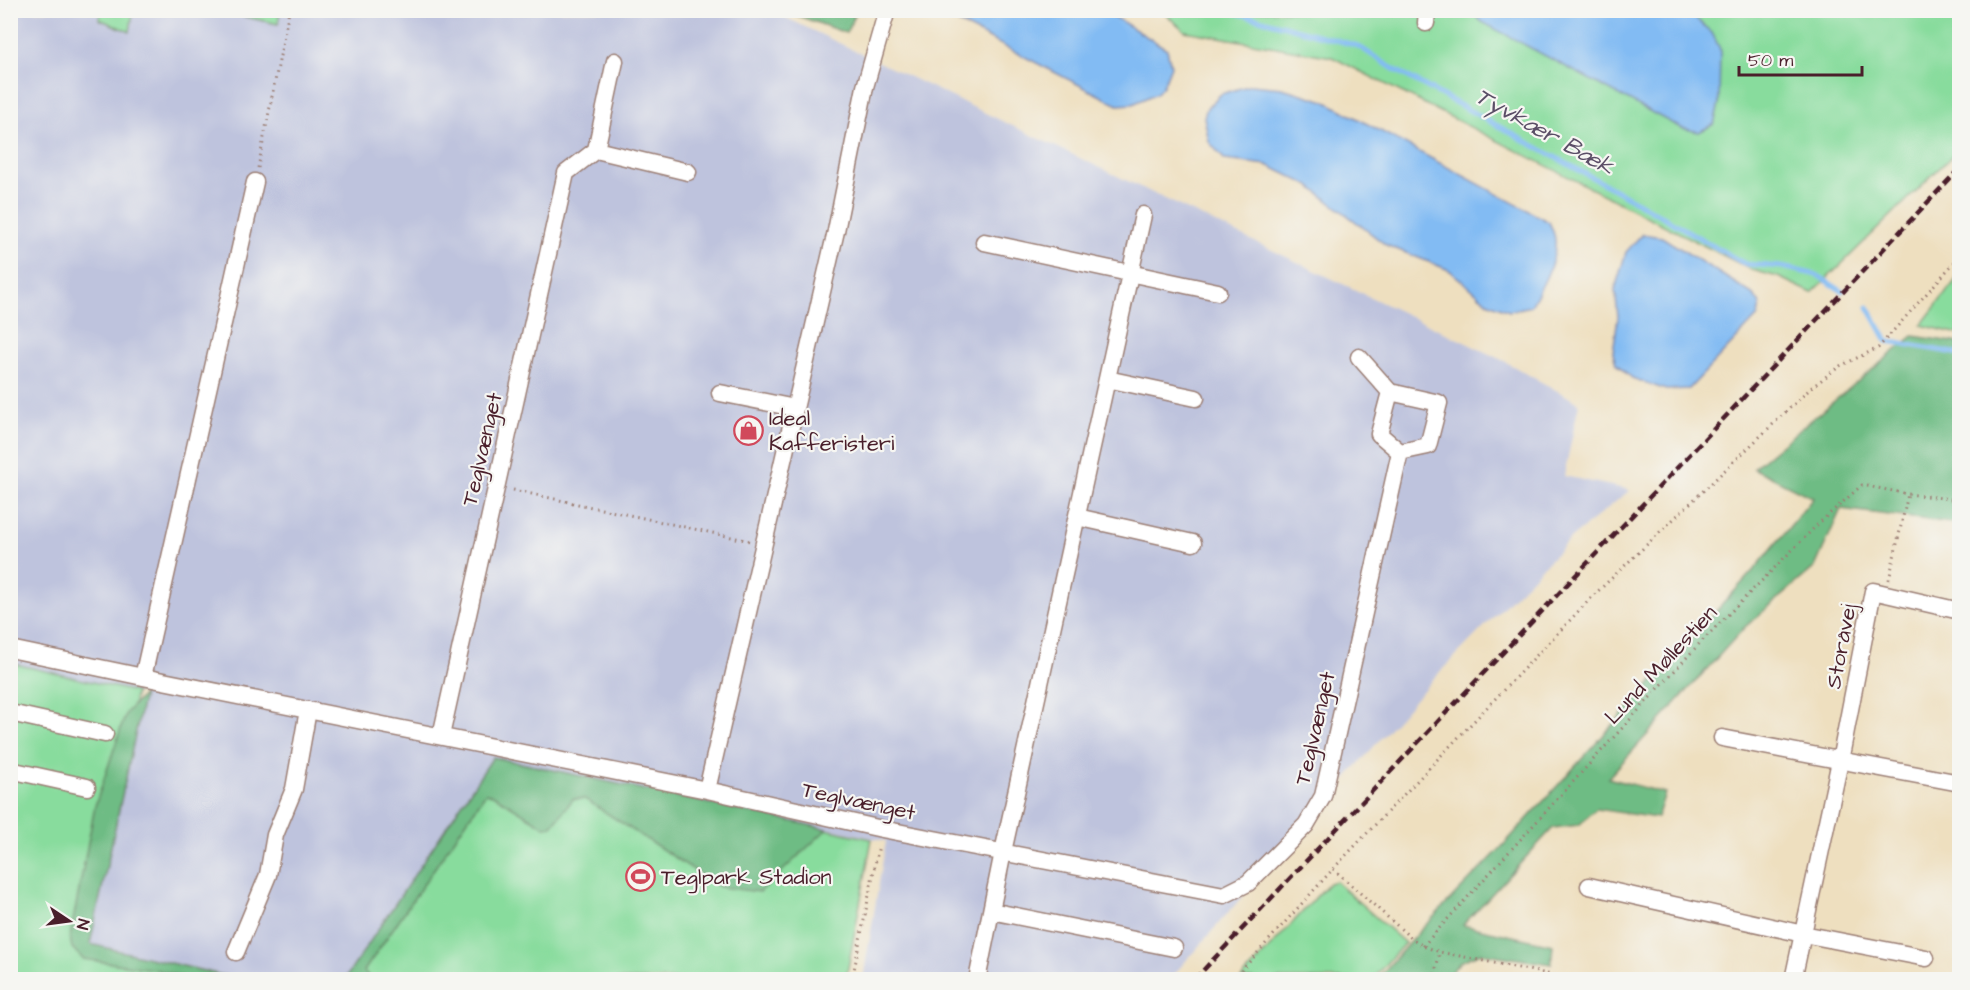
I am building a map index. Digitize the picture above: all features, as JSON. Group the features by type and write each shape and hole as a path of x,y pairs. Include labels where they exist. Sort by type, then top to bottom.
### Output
{"street":[{"path":"707,790 836,231 865,87 887,10"},
{"path":"615,61 596,150 688,172"},
{"name":"Teglvænget","path":"441,736 566,173 596,150"},
{"path":"143,677 255,182"},
{"path":"977,980 1143,215"},
{"path":"984,242 1218,292"},
{"path":"1359,357 1390,392 1439,403 1428,446 1400,452 1379,434 1390,392"},
{"path":"1107,379 1196,398"},
{"path":"720,393 795,408"},
{"name":"Teglvænget","path":"10,649 707,790 882,829 1224,895 1248,884 1306,825 1323,796 1400,452"},
{"path":"1077,516 1192,543"},
{"name":"Storåvej","path":"1793,980 1840,761 1873,591 1959,611"},
{"path":"236,952 268,875 275,835 294,789 308,710"},
{"path":"10,713 105,734"},
{"path":"1722,738 1959,783"},
{"path":"10,770 87,787"},
{"path":"1589,886 1803,934 1926,958"},
{"path":"991,911 1174,948"}],"path":[{"path":"255,182 289,10"},
{"path":"1233,980 1333,869 1594,595 1812,387 1840,366 1878,348 1959,256"},
{"name":"Lund Møllestien","path":"1423,945 1699,644 1818,524 1862,485 1908,494 1959,500"},
{"path":"496,486 764,544"},
{"path":"1885,595 1908,494"},
{"path":"852,980 882,829"},
{"path":"1333,869 1410,937 1423,945 1440,952 1577,980"},
{"path":"1433,980 1440,952"}],"shaded area":[{"path":"11,11 772,11 1504,361 1579,403 1564,476 1630,490 1571,538 1434,678 1170,979 863,979 886,841 493,757 345,979 242,979 90,944 144,694 11,663"}],"green space":[{"path":"857,10 846,33 784,11"},
{"path":"102,11 133,11 130,32 99,19"},
{"path":"218,11 280,11 278,24"},
{"path":"1162,11 1477,11 1474,15 1699,132 1714,124 1719,103 1691,14 1683,11 1959,11 1959,149 1812,293 1778,277 1752,270 1332,57 1185,31"},
{"path":"1959,276 1959,334 1921,325"},
{"path":"1913,336 1959,343 1959,524 1841,509 1815,567 1745,627 1608,778 1665,793 1657,818 1596,809 1579,825 1553,828 1463,925 1553,945 1551,964 1480,953 1460,962 1445,979 1377,979 1417,934 1498,851 1760,563 1813,498 1753,468"},
{"path":"11,663 136,692 81,945 238,979 11,980"},
{"path":"144,694 90,944 238,979 189,979 158,970 83,959 72,948 70,937 95,806 126,713"},
{"name":"Teglpark Stadion","path":"493,757 872,839 846,979 345,980"},
{"path":"493,757 827,829 760,892 720,887 585,799 573,799 552,826 545,827 495,796 486,793 364,971 371,979 345,979"},
{"path":"1335,881 1405,943 1372,979 1241,979 1329,883"}],"water":[{"path":"1477,10 1683,10 1691,14 1712,33 1720,49 1719,103 1714,124 1699,132 1681,128 1482,22 1474,15"},
{"path":"941,11 1105,11 1167,49 1171,66 1163,86 1157,93 1133,104 1118,105 955,21"},
{"path":"1251,85 1282,88 1325,101 1549,222 1555,238 1554,257 1531,306 1509,311 1487,302 1449,270 1386,245 1308,185 1267,165 1225,160 1209,142 1204,117 1207,108 1221,94"},
{"path":"1642,234 1662,237 1754,295 1760,304 1758,316 1689,389 1666,390 1632,378 1616,364 1613,352 1618,317 1615,289 1626,252"}],"waterway":[{"name":"Tyvkær Bæk","path":"1226,10 1358,46 1392,68 1639,203 1745,264 1782,267 1817,275 1842,291"},
{"name":"Tyvkær Bæk","path":"1868,307 1887,341 1960,354"}],"railway":[{"path":"1194,980 1960,168"}],"place":[{"name":"Ideal Kafferisteri","path":"748,430"},
{"name":"Teglpark Stadion","path":"640,876"}]}
